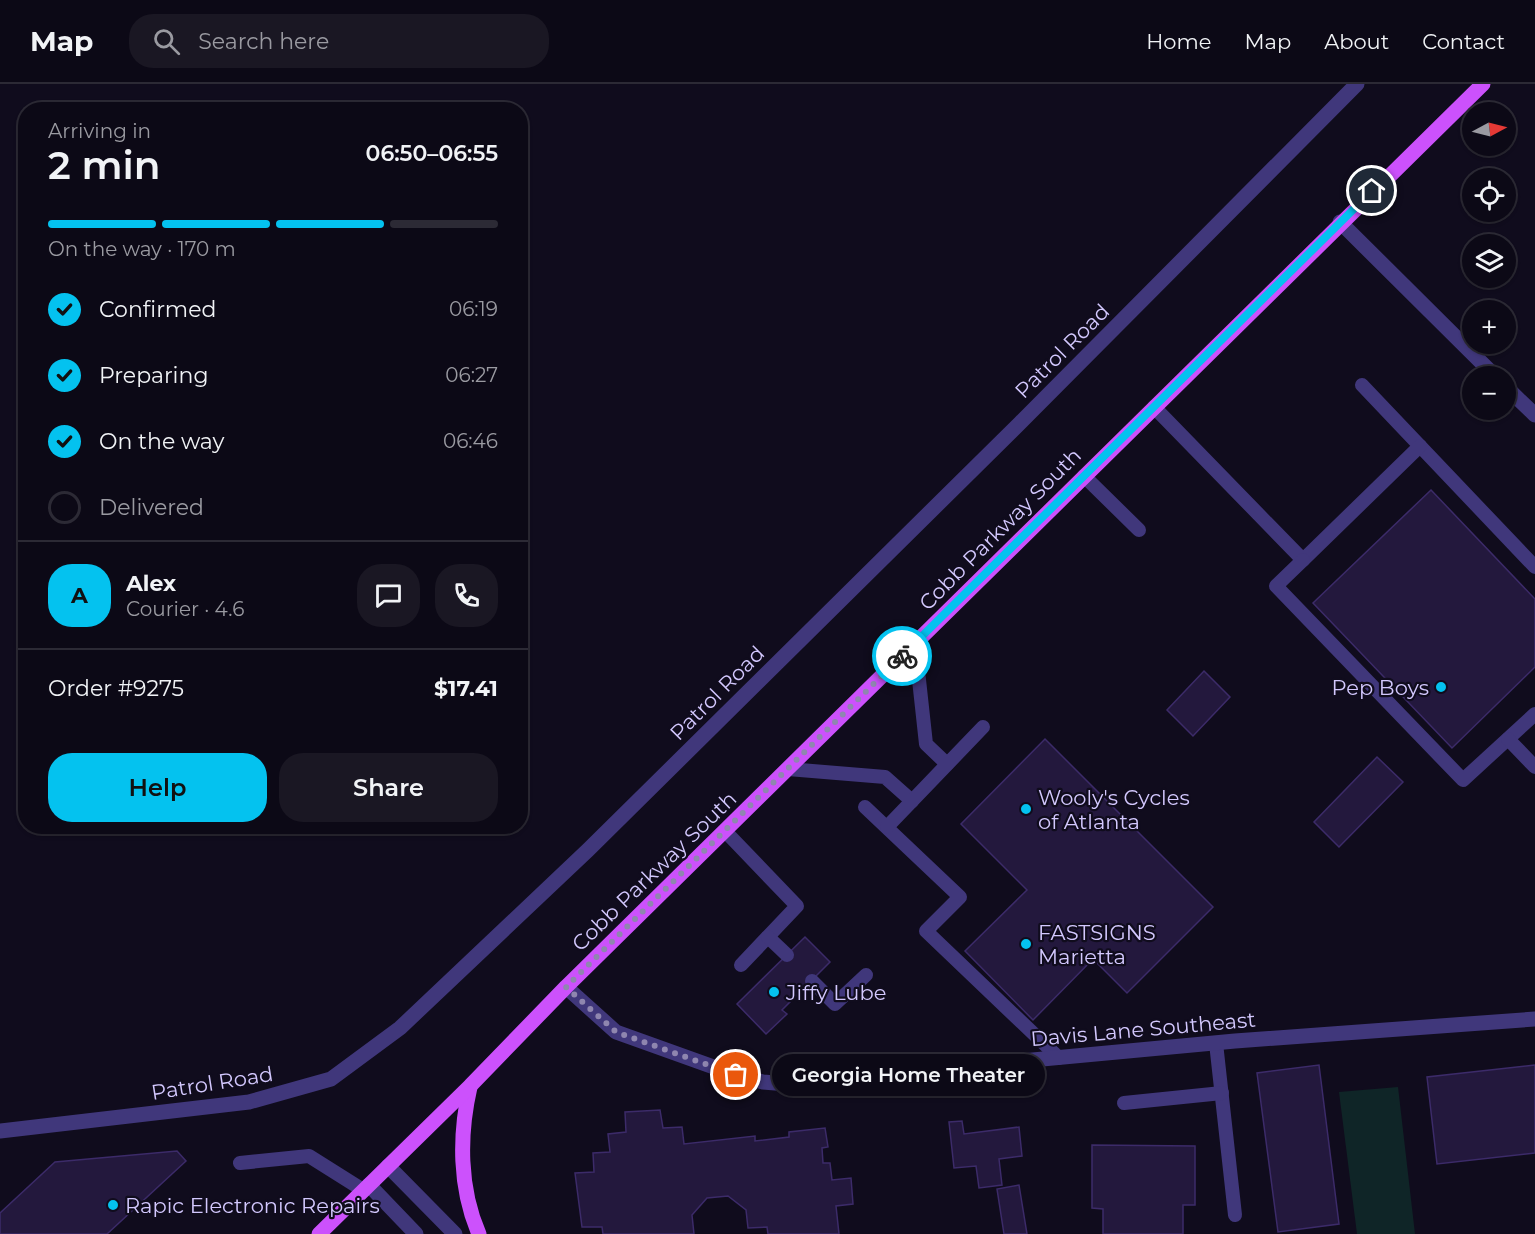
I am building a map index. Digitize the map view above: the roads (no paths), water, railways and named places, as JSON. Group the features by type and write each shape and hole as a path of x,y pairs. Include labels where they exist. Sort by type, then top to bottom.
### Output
{"main road":[{"name":"Cobb Parkway South","path":"319,1234 1340,222 1483,84"},
{"path":"470,1086 462,1152 469,1201 479,1234"}],"street":[{"name":"Patrol Road","path":"0,1131 249,1102 288,1092 331,1079 400,1028 588,850 1011,432 1357,84"},
{"path":"1340,222 1486,366"},
{"path":"1516,397 1535,415"},
{"name":"Davis Lane Southeast","path":"566,987 616,1032 694,1061 763,1082 812,1083 881,1074 1216,1043 1535,1019"},
{"path":"388,1166 455,1234"},
{"path":"366,1188 416,1234"}],"lane":[{"path":"1362,386 1535,567"},
{"path":"1154,407 1303,560"},
{"path":"1420,446 1276,586 1463,780 1535,714"},
{"path":"1084,476 1139,530"},
{"path":"915,643 926,744 947,764"},
{"path":"887,827 983,727"},
{"path":"1508,739 1535,767"},
{"path":"788,769 885,777 912,801"},
{"path":"865,807 960,897 926,931 1059,1058"},
{"path":"724,831 797,906 741,965"},
{"path":"768,937 787,955"},
{"path":"812,981 835,1005 866,975"},
{"path":"1216,1043 1235,1215"},
{"path":"1124,1103 1222,1093"},
{"path":"240,1163 309,1156 366,1188"}],"place":[{"name":"Pep Boys","path":"1441,687"},
{"name":"Wooly's Cycles of Atlanta","path":"1026,809"},
{"name":"FASTSIGNS Marietta","path":"1026,944"},
{"name":"Jiffy Lube","path":"774,992"},
{"name":"Georgia Home Theater","path":"736,1075"},
{"name":"Rapic Electronic Repairs","path":"113,1205"}]}
